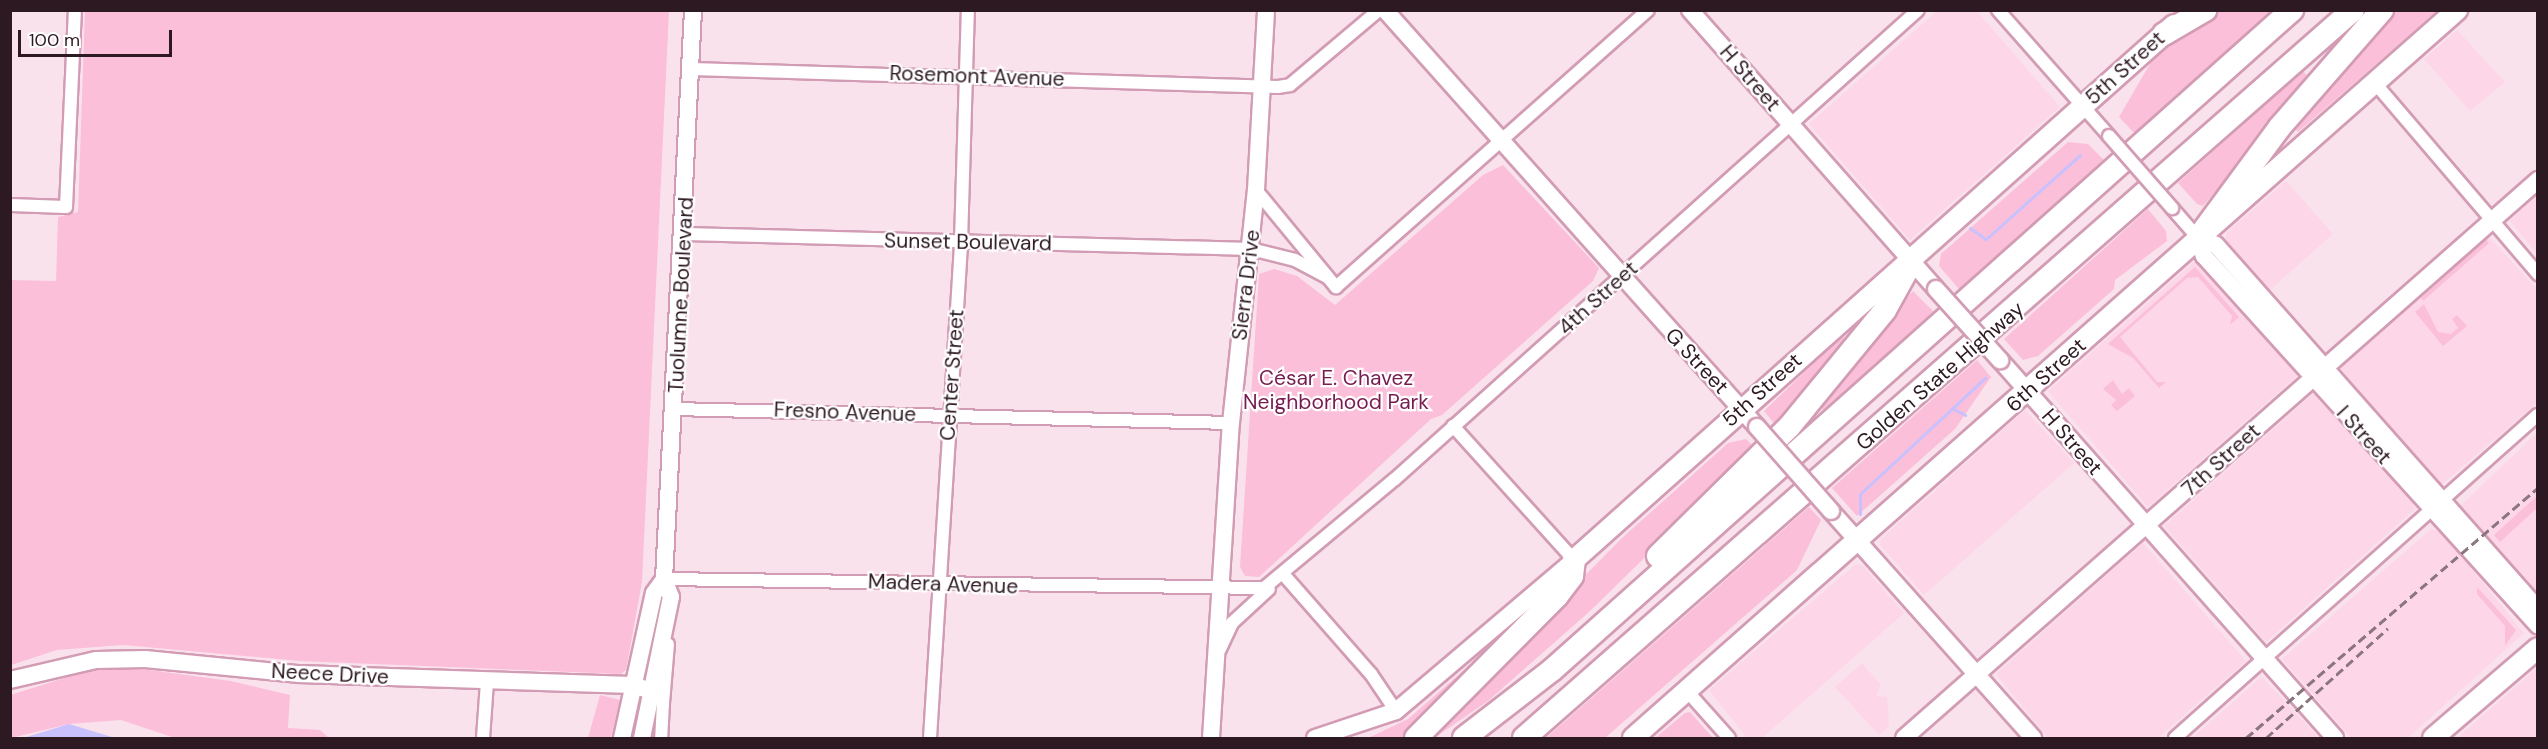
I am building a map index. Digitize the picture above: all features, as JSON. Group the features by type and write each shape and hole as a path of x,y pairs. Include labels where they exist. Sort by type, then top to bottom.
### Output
{"highway":[{"path":"2164,34 2205,10"},
{"name":"Golden State Highway","path":"1464,738 1552,670 2292,10"},
{"name":"Golden State Highway","path":"1524,738 2353,10"},
{"path":"2198,238 2272,137 2382,10"},
{"path":"1552,670 1580,633 1789,427 1885,310 1912,261"},
{"path":"1416,738 1557,596 1572,576 1574,560"}],"main road":[{"name":"5th Street","path":"1574,560 1741,409 1912,261 2189,10"},
{"name":"6th Street","path":"1633,738 2457,10"},
{"path":"2433,738 2538,648"}],"street":[{"path":"10,205 66,207 75,10"},
{"name":"Tuolumne Boulevard","path":"642,738 657,697 669,610 664,579 686,234 693,10"},
{"name":"Center Street","path":"930,738 961,242 968,10"},
{"name":"Sierra Drive","path":"1211,738 1231,423 1256,190 1266,10"},
{"name":"Rosemont Avenue","path":"692,69 1290,85 1379,10"},
{"name":"G Street","path":"1385,10 1621,278 1741,409 2033,738"},
{"path":"1256,190 1336,287 1648,10"},
{"name":"H Street","path":"1690,10 2335,738"},
{"name":"4th Street","path":"1217,658 1232,623 1280,578 1621,278 1918,10"},
{"name":"I Street","path":"1998,10 2198,238 2216,245 2319,374 2538,626"},
{"path":"2374,82 2538,274"},
{"name":"7th Street","path":"1904,738 2538,180"},
{"name":"Sunset Boulevard","path":"686,234 1251,249 1295,260 1327,277"},
{"name":"Fresno Avenue","path":"674,409 1231,423"},
{"path":"2175,738 2437,508 2538,415"},
{"path":"1453,426 1574,560"},
{"name":"I Street","path":"2437,508 2538,609"},
{"name":"5th Street","path":"1315,738 1396,711 1574,560"},
{"path":"1280,578 1371,674 1396,711"},
{"name":"4th Street","path":"1221,591 1252,592 1280,578"},
{"name":"Tuolumne Boulevard","path":"622,738 654,593 664,579"},
{"name":"Madera Avenue","path":"664,579 1221,591"},
{"name":"Neece Drive","path":"10,680 96,660 145,658 299,674 632,685 657,697"},
{"path":"483,738 487,682"},
{"path":"1687,691 1729,738"},
{"name":"Tuolumne Boulevard","path":"657,697 661,738"}],"shaded area":[{"path":"1937,11 1977,11 2060,107 1910,240 1809,124"},
{"path":"2457,30 2505,82 2470,111 2424,59"},
{"path":"2286,181 2333,234 2270,290 2226,241 2226,233"},
{"path":"2537,194 2537,254 2510,221"},
{"path":"2489,237 2537,289 2537,403 2441,485 2340,368"},
{"path":"2197,259 2298,375 2148,507 2048,391"},
{"path":"2314,393 2412,499 2415,509 2266,642 2164,526"},
{"path":"2025,410 2074,463 1924,595 1880,545 1881,539"},
{"path":"2537,433 2537,600 2459,507"},
{"path":"2431,529 2441,532 2524,633 2408,738 2351,738 2282,659"},
{"path":"2143,543 2246,661 2158,738 2048,738 1996,674"},
{"path":"1856,564 1862,565 1904,613 1762,738 1747,738 1709,690"},
{"path":"1862,663 1881,685 1876,696 1887,697 1889,726 1879,735 1835,687"},
{"path":"2537,668 2537,738 2457,738"},
{"path":"2262,677 2319,738 2192,738 2258,680"},
{"path":"69,724 112,737 116,738 23,738"}],"green space":[{"path":"85,11 669,11 642,582 626,670 621,674 300,661 123,645 57,650 11,665 11,280 56,281 58,217 78,212"},
{"path":"2219,11 2275,11 2135,134 2119,117 2154,57"},
{"path":"2389,11 2437,11 2298,132 2291,125"},
{"path":"2303,71 2311,80 2203,206 2197,204 2178,183"},
{"path":"2068,142 2088,144 2105,161 1959,289 1939,266 1941,254"},
{"name":"César E. Chavez Neighborhood Park","path":"1503,165 1599,268 1593,281 1442,415 1431,419 1259,577 1245,576 1240,567 1259,274 1274,269 1297,276 1335,305 1483,175"},
{"path":"2148,209 2166,231 2167,241 2115,280 2114,289 2038,356 2023,360 2004,339"},
{"path":"2486,239 2489,243 2423,301 2421,298"},
{"path":"2195,267 2239,317 2230,325 2232,316 2198,277 2187,278 2120,337 2157,382 2166,382 2159,388 2133,358 2108,344"},
{"path":"1913,291 1934,312 1823,410 1815,402"},
{"path":"2424,304 2438,332 2451,334 2458,328 2452,319 2457,315 2467,326 2443,346 2415,312"},
{"path":"1842,336 1848,342 1777,427 1764,411"},
{"path":"1977,360 1991,377 1955,429 1857,516 1832,488"},
{"path":"2113,380 2122,394 2129,388 2135,396 2117,411 2111,405 2116,400 2103,389"},
{"path":"1746,439 1756,449 1589,612 1488,701 1434,738 1424,738 1622,538 1728,443"},
{"path":"2537,496 2537,508 2500,542 2494,535"},
{"path":"1809,507 1821,520 1797,570 1605,738 1546,738"},
{"path":"2477,587 2516,630 2505,646 2505,626 2477,594"},
{"path":"1472,663 1475,667 1405,738 1368,738 1408,719"},
{"path":"127,667 231,681 290,695 288,728 320,730 329,738 175,738 121,720 69,724 11,738 10,695 90,670"},
{"path":"600,695 620,700 611,738 588,738"},
{"path":"1690,712 1713,738 1655,738 1685,713"}],"waterway":[{"path":"1970,228 1986,239 2080,155"},
{"path":"1860,514 1860,494 1985,378"},
{"path":"1952,408 1965,415"}],"railway":[{"path":"2246,738 2538,488"},
{"path":"2266,738 2388,628"}]}
